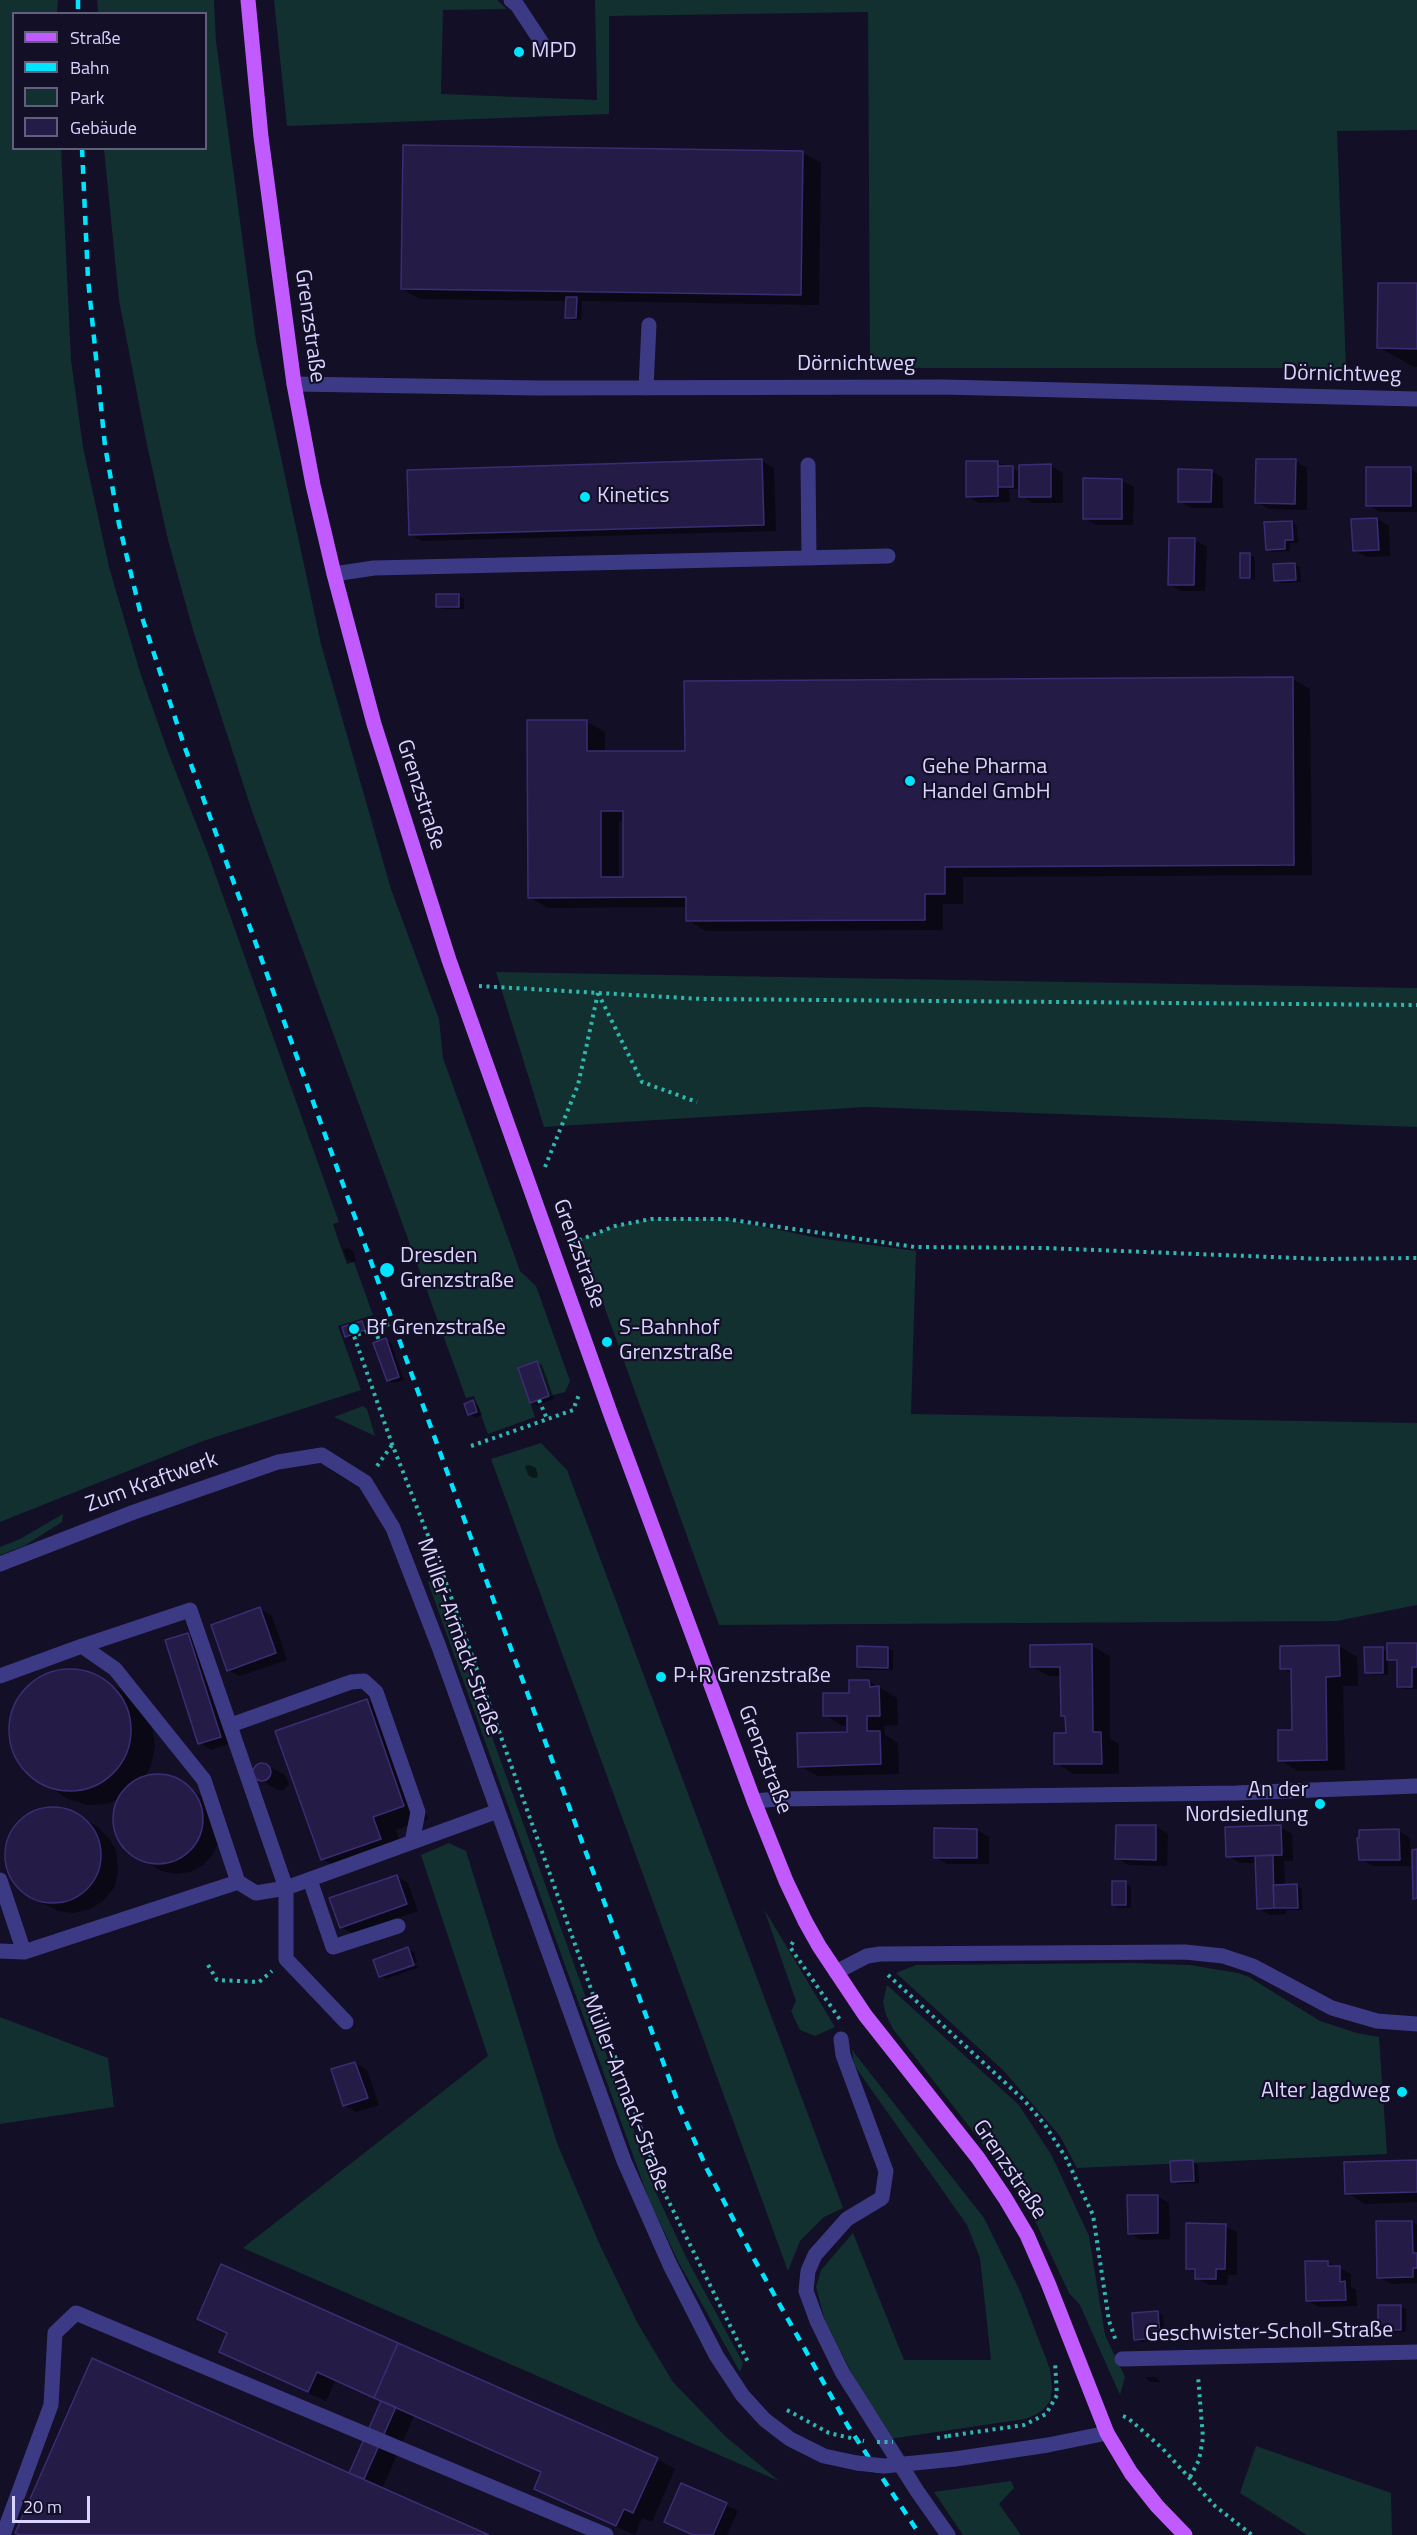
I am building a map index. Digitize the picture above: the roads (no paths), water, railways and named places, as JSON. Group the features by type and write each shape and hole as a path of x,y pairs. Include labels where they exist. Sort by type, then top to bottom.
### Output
{"main road":[{"name":"Grenzstraße","path":"248,0 261,137 294,384 333,574 374,724 458,985 600,1383 754,1801 786,1881 805,1921 865,2015 978,2158 1005,2198 1027,2235 1048,2283 1107,2433 1131,2473 1157,2506 1185,2535"}],"street":[{"path":"511,0 517,5 542,43"},
{"path":"646,388 649,325"},
{"name":"Dörnichtweg","path":"294,384 646,388 944,387 1417,399"},
{"path":"808,465 809,558"},
{"path":"333,574 374,568 888,556"},
{"name":"Zum Kraftwerk","path":"0,1564 134,1512 278,1462 322,1455"},
{"name":"Müller-Armack-Straße","path":"322,1455 364,1482 393,1528 439,1647 624,2161 670,2265 716,2355 743,2396 765,2420 790,2439 824,2456 875,2465 955,2459 1048,2445 1107,2433"},
{"path":"0,1676 190,1610 286,1888 286,1959 346,2022"},
{"path":"82,1646 115,1670 204,1780 238,1882 256,1893 286,1888 498,1811"},
{"path":"231,1725 351,1682 364,1681 376,1692 418,1812 412,1842"},
{"path":"754,1801 778,1798 1236,1793 1417,1786"},
{"path":"0,1880 24,1952"},
{"path":"309,1880 333,1947 398,1926"},
{"path":"0,1951 24,1952 238,1882"},
{"path":"836,1972 867,1956 1185,1952 1223,1956 1253,1966 1332,2008 1377,2021 1417,2024"},
{"path":"841,2039 843,2055 886,2170 882,2198 847,2219 815,2255 808,2271 806,2291 817,2321 842,2372 917,2491 948,2535"},
{"path":"3,2535 51,2405 55,2333 76,2313 606,2535"},
{"name":"Geschwister-Scholl-Straße","path":"1122,2359 1417,2352"}],"railway":[{"path":"78,0 78,12"},
{"path":"82,150 88,279 105,446 119,524 140,611 184,745 680,2108 707,2169 753,2257 848,2426 920,2535"}],"place":[{"name":"MPD","path":"519,52"},
{"name":"Kinetics","path":"585,497"},
{"name":"Gehe Pharma Handel GmbH","path":"910,781"},
{"name":"Dresden Grenzstraße","path":"387,1270"},
{"name":"Bf Grenzstraße","path":"354,1329"},
{"name":"S-Bahnhof Grenzstraße","path":"607,1342"},
{"name":"P+R Grenzstraße","path":"661,1677"},
{"name":"An der Nordsiedlung","path":"1320,1804"},
{"name":"Alter Jagdweg","path":"1402,2092"}]}
